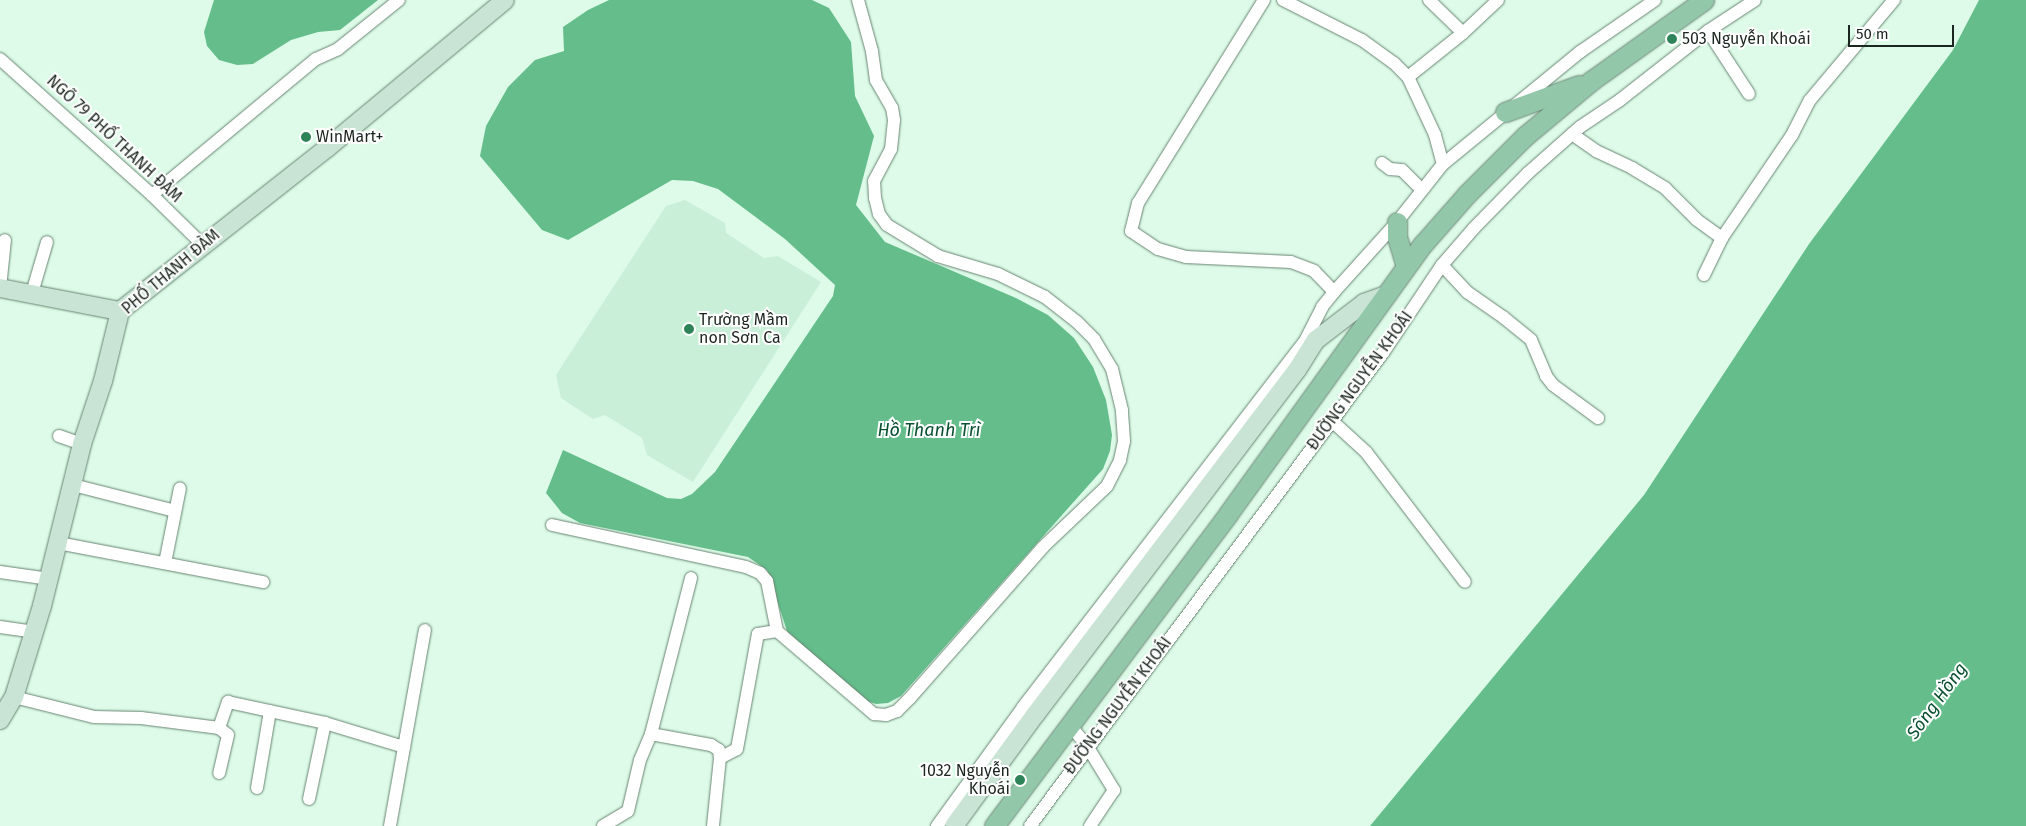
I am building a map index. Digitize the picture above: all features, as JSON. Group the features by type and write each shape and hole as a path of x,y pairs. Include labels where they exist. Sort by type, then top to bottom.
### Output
{"main road":[{"name":"ĐƯỜNG NGUYỄN KHOÁI","path":"994,826 1228,514 1429,236 1525,136 1591,81 1704,0"},
{"path":"1504,112 1591,81"},
{"path":"1397,222 1398,237 1406,266"}],"street":[{"path":"152,195 316,59 338,49 399,0"},
{"name":"PHỐ THANH ĐÀM","path":"0,720 14,697 35,632 50,579 82,444 103,380 120,311 327,148 505,0"},
{"path":"552,525 746,567 760,573 767,581 777,631 874,714 886,715 897,711 910,698 1043,547 1107,486 1120,460 1124,441 1122,410 1112,369 1094,339 1077,322 1045,298 998,274 938,256 887,226 879,214 874,182 891,149 894,120 892,108 876,80 872,51 858,0"},
{"path":"1264,0 1138,203 1131,231 1158,249 1186,257 1291,262 1314,271 1334,292"},
{"path":"1283,0 1362,40 1394,63 1408,77 1435,134 1443,164"},
{"path":"1429,0 1463,33"},
{"path":"1408,77 1463,33 1498,0"},
{"name":"ĐƯỜNG NGUYỄN KHOÁI","path":"954,826 1035,715 1297,370 1311,340 1322,307 1397,222 1421,189 1443,164 1504,112 1580,52 1655,0"},
{"name":"ĐƯỜNG NGUYỄN KHOÁI","path":"1030,826 1087,746 1383,353 1442,265 1474,228 1521,180 1572,134 1620,100 1708,31 1755,0"},
{"path":"1704,275 1722,238 1792,135 1810,100 1894,0"},
{"path":"1708,31 1749,94"},
{"name":"NGÕ 79 PHỐ THANH ĐÀM","path":"0,59 152,195 203,245"},
{"path":"1572,134 1596,151 1632,168 1665,188 1697,220 1722,238"},
{"path":"1382,163 1390,169 1402,170 1421,189"},
{"path":"5,240 0,288 120,311"},
{"path":"32,293 47,242"},
{"path":"1442,265 1467,292 1503,317 1531,340 1546,376 1553,385 1598,418"},
{"name":"ĐƯỜNG NGUYỄN KHOÁI","path":"936,826 1024,707 1311,340 1364,303 1386,295"},
{"path":"1332,421 1366,452 1465,582"},
{"path":"59,436 82,444"},
{"path":"73,484 175,511"},
{"path":"165,563 180,488"},
{"path":"58,543 263,582"},
{"path":"0,572 50,579"},
{"path":"603,826 628,811 640,760 652,734 691,578"},
{"path":"0,627 35,632"},
{"path":"390,826 425,630"},
{"path":"720,758 737,749 758,634 777,631"},
{"path":"14,697 94,716 141,718 218,728 228,736 219,773"},
{"path":"218,728 228,702 325,723 404,747"},
{"path":"257,788 270,711"},
{"path":"309,798 325,723"},
{"path":"1070,725 1087,746 1114,790 1090,826"},
{"path":"652,734 711,745 718,750 720,758 713,826"}],"shaded area":[{"name":"Trường Mầm non Sơn Ca","path":"685,200 725,223 726,233 764,258 778,256 821,282 693,482 647,455 642,438 605,415 593,419 561,398 556,375 666,206"}],"water":[{"path":"214,0 378,0 340,30 318,32 291,40 253,64 237,65 219,60 207,46 204,32"},
{"name":"Hồ Thanh Trì","path":"609,0 812,0 829,8 851,42 855,96 874,136 856,205 885,242 1016,298 1048,315 1074,338 1093,367 1106,400 1112,435 1110,451 1103,469 901,696 888,703 876,704 867,701 794,640 787,631 767,570 748,557 580,523 562,513 546,493 563,450 667,498 681,499 692,494 715,472 833,296 835,285 785,239 718,189 693,181 672,180 568,240 542,230 480,156 486,126 508,87 535,60 564,51 563,27 588,10"},
{"name":"Sông Hồng","path":"1979,0 2026,0 2026,826 1370,826 1644,495 1809,244 1953,50"}],"place":[{"name":"503 Nguyễn Khoái","path":"1672,39"},
{"name":"WinMart+","path":"306,137"},
{"name":"Trường Mầm non Sơn Ca","path":"689,329"},
{"name":"1032 Nguyễn Khoái","path":"1020,780"}]}
